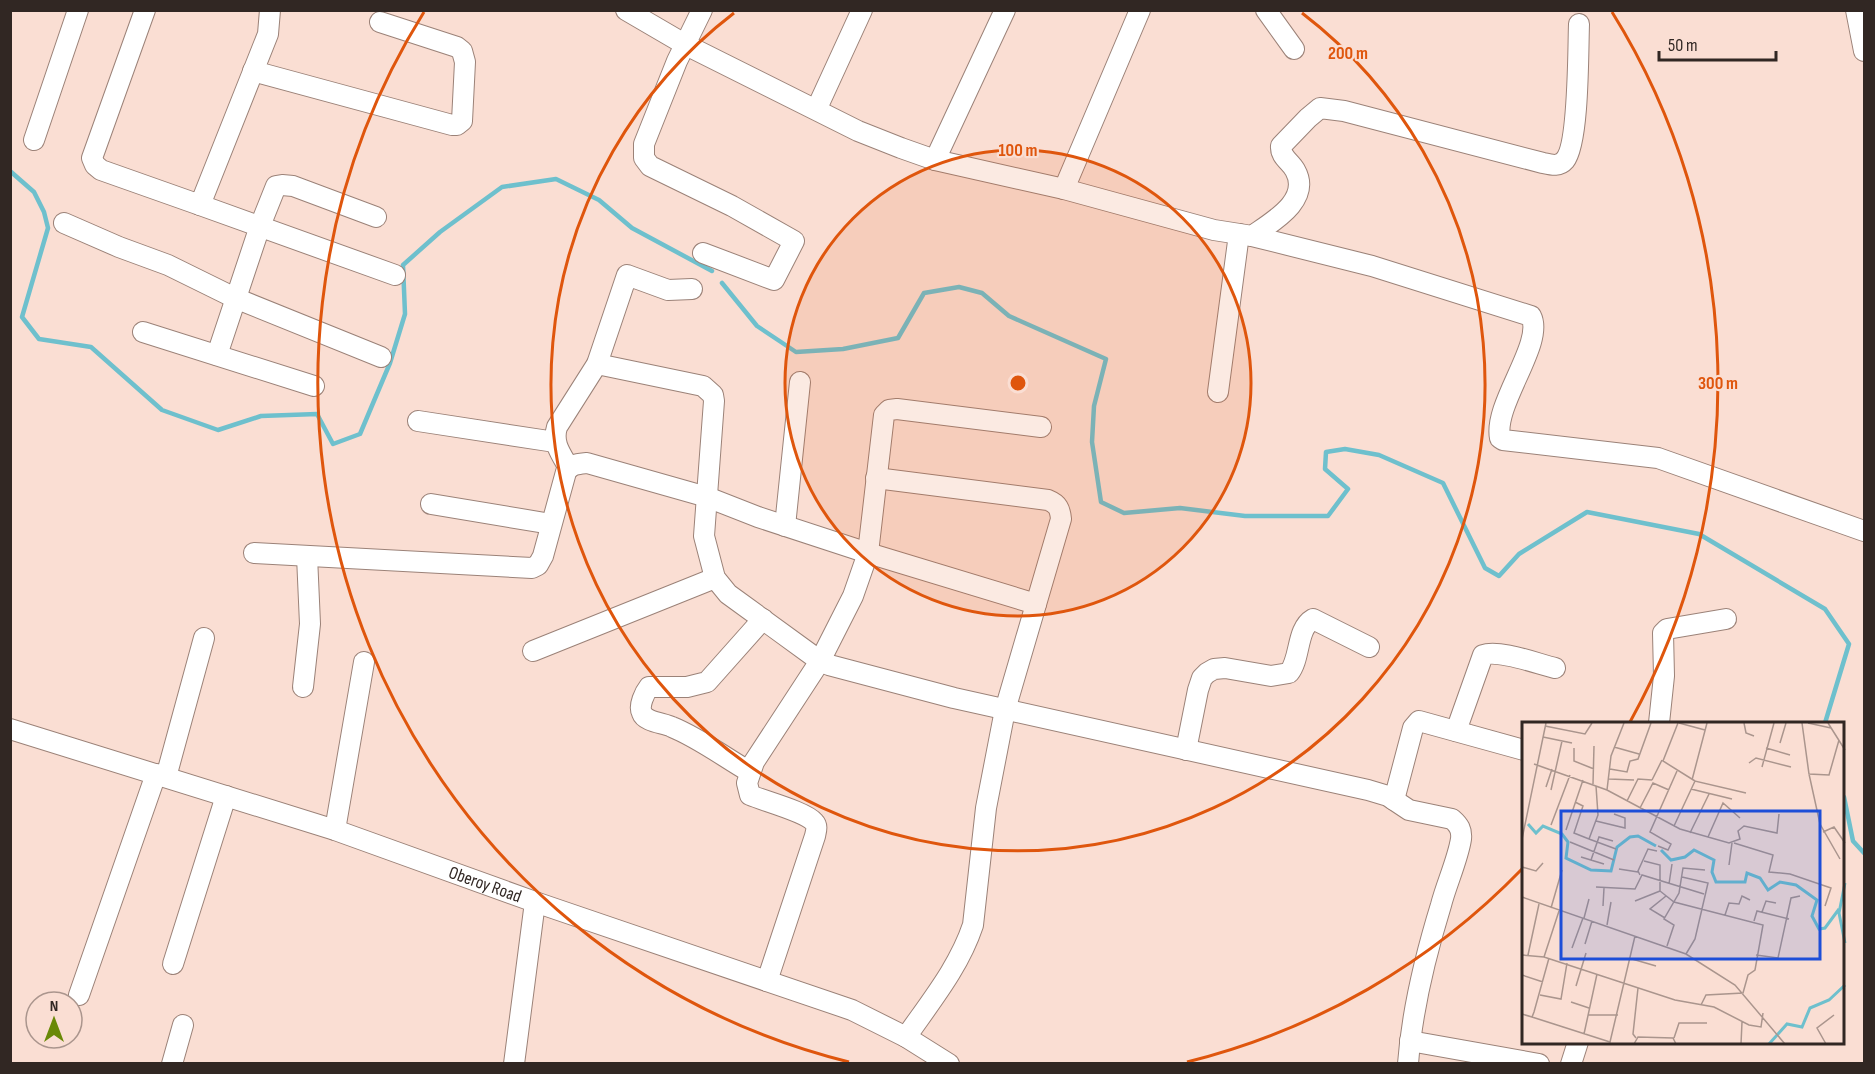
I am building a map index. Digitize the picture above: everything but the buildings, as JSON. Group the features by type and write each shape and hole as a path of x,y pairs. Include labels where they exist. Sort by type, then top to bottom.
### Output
{"street":[{"path":"34,140 78,10"},
{"path":"146,10 94,147 92,158 95,165 101,170 395,275"},
{"path":"200,204 268,34 270,10"},
{"path":"626,10 686,45 817,108 858,131 935,160 1064,189 1214,230 1245,235 1372,266 1531,316 1534,328 1532,339 1505,405 1499,429 1500,438 1503,440 1658,458 1864,531"},
{"path":"702,10 659,104 644,144 644,158 650,166 732,206 794,241 774,280 703,253"},
{"path":"817,108 862,10"},
{"path":"935,160 1005,10"},
{"path":"1064,189 1140,10"},
{"path":"1266,10 1294,50"},
{"path":"1856,10 1864,51"},
{"path":"253,71 457,125 462,121 465,62 462,51 457,47 380,22"},
{"path":"1218,392 1245,235 1293,203 1299,189 1299,179 1295,169 1283,155 1281,146 1308,118 1320,108 1344,111 1543,163 1554,165 1561,163 1569,153 1574,128 1579,24"},
{"path":"217,355 260,226 276,186 293,186 376,217"},
{"path":"64,223 168,265 235,298 381,357"},
{"path":"569,468 555,442 557,427 597,364 627,274 668,290 692,289"},
{"path":"142,332 314,386"},
{"path":"597,364 703,386 713,395 704,536 715,578 728,594 820,661 853,672 1005,710 1381,793 1401,806 1422,814 1452,819 1461,830 1459,847 1432,935 1416,999 1408,1064"},
{"path":"785,526 800,381"},
{"path":"767,981 815,836 816,825 813,820 798,813 750,795 747,783 754,762 820,661 853,596 868,553 884,415 889,410 897,409 1041,427"},
{"path":"418,421 555,442"},
{"path":"254,553 532,568 538,566 543,556 566,472 578,464 587,463 707,497 868,553 1036,604"},
{"path":"876,478 1048,500 1056,503 1060,509 1061,519 1005,710 986,808 973,925 958,961 906,1037"},
{"path":"431,504 551,524"},
{"path":"303,687 310,624 308,556"},
{"path":"532,651 715,578"},
{"path":"1659,722 1664,676 1663,633 1668,628 1726,619"},
{"path":"750,772 673,727 645,717 641,707 649,687 687,687 706,682 763,620"},
{"path":"1186,750 1202,678 1214,669 1225,668 1271,676 1289,673 1295,665 1304,628 1312,620 1327,625 1369,647"},
{"path":"81,990 161,776 204,638"},
{"path":"1456,731 1483,655 1487,653 1501,655 1555,668"},
{"path":"335,830 364,662"},
{"path":"1394,800 1416,723 1423,722 1522,749"},
{"name":"Oberoy Road","path":"10,729 335,830 535,902 852,1010 906,1037 949,1064"},
{"path":"173,964 226,796"},
{"path":"514,1064 535,902"},
{"path":"172,1064 183,1025"},
{"path":"1410,1041 1539,1064"},
{"path":"1571,1064 1577,1044"}],"waterway":[{"path":"10,171 34,192 44,212 48,228 22,317 39,339 91,347 162,410 218,430 261,416 317,414 333,444 360,434 390,363 405,314 403,265 440,232 502,187 556,179 599,200 632,228 712,271"},
{"path":"722,283 757,326 796,352 843,349 898,338 924,293 959,287 982,293 1009,316 1106,359 1094,406 1092,442 1101,502 1124,513 1180,508 1245,516 1328,516 1348,489 1325,469 1326,452 1345,449 1379,455 1443,483 1485,568 1499,576 1519,554 1587,512 1699,534 1825,609 1849,644 1825,722"},
{"path":"1845,802 1853,841 1864,853"}]}
